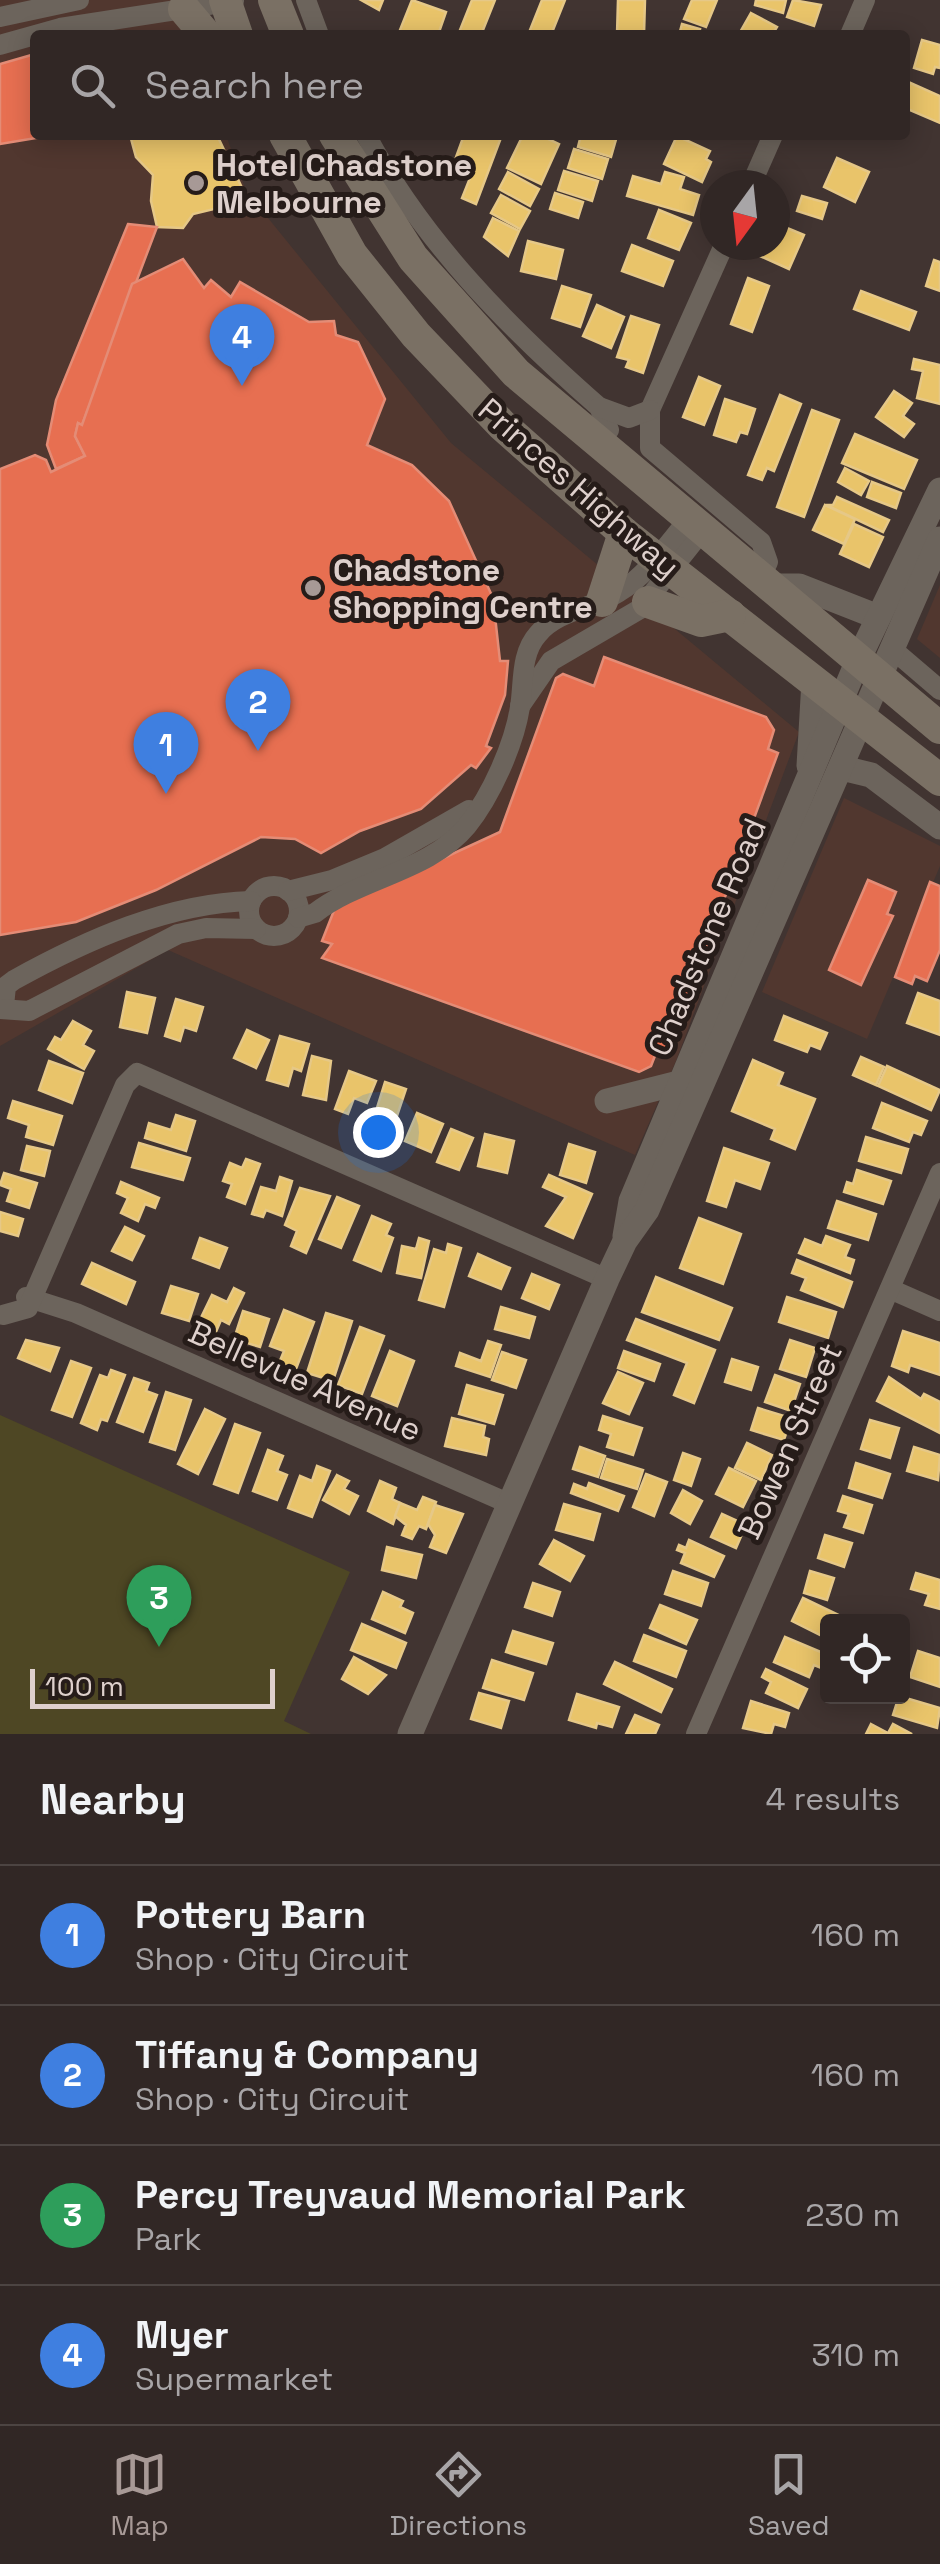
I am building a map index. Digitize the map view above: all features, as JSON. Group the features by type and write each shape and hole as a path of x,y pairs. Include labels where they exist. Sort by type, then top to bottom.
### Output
{"highway":[{"path":"274,0 286,30"},
{"path":"230,1 237,30"},
{"path":"184,9 202,30"},
{"name":"Princes Highway","path":"287,140 352,255 404,322 502,426 624,533 940,780"},
{"name":"Princes Highway","path":"338,140 380,210 426,273 516,373 764,582 876,662"},
{"path":"602,601 624,533"},
{"path":"648,602 701,621 730,615"},
{"path":"876,662 940,728"}],"street":[{"path":"0,17 79,0"},
{"path":"306,0 317,30"},
{"path":"852,30 866,0"},
{"path":"53,30 230,1"},
{"path":"0,45 30,36"},
{"path":"369,140 420,219 476,290 599,407 628,418 650,410"},
{"path":"758,170 771,140"},
{"path":"650,448 650,410 717,260"},
{"path":"599,407 609,430 608,453 650,448 762,542 768,562 764,582 800,586 878,617"},
{"path":"876,662 878,617 940,490"},
{"path":"298,918 315,914 442,848 469,824 490,786 520,706 551,660 624,622 648,602 664,564 695,525"},
{"path":"876,662 940,538"},
{"path":"520,706 522,672 538,633 560,617 602,601 664,564"},
{"path":"876,662 940,690"},
{"name":"Chadstone Road","path":"624,1241 631,1201 810,776 876,662"},
{"path":"810,776 814,681"},
{"name":"Chadstone Road","path":"410,1734 607,1279 624,1241 647,1210 842,768 851,710"},
{"path":"842,768 871,775 940,827"},
{"path":"288,891 297,903 298,918 290,930 278,936 256,929 206,928 178,934 29,1011 2,1008 6,986 14,980 154,917 175,910 251,901 265,888 288,891 332,880 418,843 468,811 490,786"},
{"path":"251,901 250,916 256,929"},
{"path":"1,1316 15,1315 32,1296 125,1085 137,1073 607,1279"},
{"path":"607,1101 682,1082"},
{"name":"Bowen Street","path":"696,1734 940,1173"},
{"path":"890,1289 940,1311"},
{"name":"Bellevue Avenue","path":"32,1296 510,1504"}],"shaded area":[{"name":"Chadstone Shopping Centre","path":"0,0 179,0 189,30 30,30 30,140 228,140 246,191 451,443 799,732 676,1061 635,1155 168,950 0,1046"},
{"path":"940,585 940,658 917,639"},
{"path":"844,798 940,846 940,866 867,1039 762,992"},
{"path":"0,1415 350,1572 284,1721 311,1734 0,1734"}],"building: Homes":[{"path":"361,0 383,0 379,10"},
{"path":"412,0 446,12 440,30 400,30"},
{"path":"472,0 495,0 483,30 460,30"},
{"path":"542,0 565,0 553,30 530,30"},
{"path":"618,0 645,0 644,30 617,30"},
{"path":"692,0 717,0 706,27 684,19"},
{"path":"756,0 786,0 783,13 755,5"},
{"path":"793,0 821,5 814,26 787,17"},
{"path":"751,13 777,27 775,30 741,30"},
{"path":"682,24 700,29 700,30 680,30"},
{"path":"922,40 940,45 940,68 935,67 933,74 914,68"},
{"path":"910,83 940,96 940,123 910,110"},
{"name":"Hotel Chadstone Melbourne","path":"131,140 219,140 243,190 235,204 193,214 183,228 157,227 151,201 153,175 136,157"},
{"path":"462,140 500,140 476,204 462,198 470,178 451,171"},
{"path":"521,140 551,140 559,144 541,184 507,168"},
{"path":"580,140 616,140 611,157 578,147"},
{"path":"675,140 686,140 710,151 706,159 711,162 707,170 700,170 700,181 664,164"},
{"path":"574,149 608,159 602,179 568,168"},
{"path":"837,158 869,172 855,202 824,187"},
{"path":"564,171 598,181 592,201 558,190"},
{"path":"508,172 539,189 530,206 499,189"},
{"path":"665,172 684,177 680,189 699,195 693,215 627,196 633,176 661,184"},
{"path":"555,193 583,202 578,218 550,209"},
{"path":"501,195 530,211 520,229 491,213"},
{"path":"802,196 827,203 822,219 797,211"},
{"path":"659,210 691,223 679,250 648,238"},
{"path":"493,218 519,231 508,256 484,237"},
{"path":"790,229 804,235 789,269 769,260 790,260"},
{"path":"528,241 563,250 556,279 521,271"},
{"path":"632,245 673,261 663,286 622,271"},
{"path":"934,260 940,262 940,291 926,286"},
{"path":"748,278 769,286 752,332 731,324"},
{"path":"562,286 591,295 580,327 552,318"},
{"path":"861,291 916,312 909,330 854,309"},
{"path":"597,305 624,317 611,348 583,336"},
{"path":"631,316 659,325 643,373 626,367 629,360 617,357"},
{"path":"914,359 940,365 940,404 917,398 923,371 912,369"},
{"path":"699,377 720,386 704,425 683,417"},
{"path":"894,391 912,403 903,416 914,424 904,437 876,417"},
{"path":"780,395 801,404 774,471 767,468 762,480 748,475"},
{"path":"725,399 755,409 747,434 740,432 736,442 714,435"},
{"path":"812,410 839,420 804,517 777,507"},
{"path":"855,434 917,460 904,489 842,463"},
{"path":"845,468 869,481 861,495 838,482"},
{"path":"872,482 901,493 896,508 867,497"},
{"path":"837,497 889,520 883,532 826,505 833,505"},
{"path":"825,505 855,519 844,544 813,530"},
{"path":"854,524 883,537 869,567 840,554"},
{"path":"127,992 155,998 147,1033 120,1027"},
{"path":"918,993 940,1001 940,1035 907,1023"},
{"path":"176,999 203,1007 196,1031 184,1027 180,1041 165,1036"},
{"path":"784,1016 827,1033 820,1049 810,1045 807,1052 775,1040"},
{"path":"73,1021 91,1031 83,1045 94,1051 84,1069 48,1049 55,1037 61,1040"},
{"path":"247,1030 269,1040 256,1068 234,1058"},
{"path":"280,1036 309,1044 301,1071 293,1068 288,1086 267,1080"},
{"path":"312,1056 331,1061 326,1100 303,1095"},
{"path":"861,1057 884,1067 876,1085 853,1075"},
{"path":"753,1060 783,1073 778,1085 815,1099 795,1149 771,1139 775,1129 732,1111"},
{"path":"49,1061 83,1073 72,1103 39,1090"},
{"path":"887,1066 940,1090 931,1110 878,1086"},
{"path":"349,1071 376,1081 367,1103 354,1098 348,1114 335,1109"},
{"path":"385,1082 406,1089 392,1131 372,1124"},
{"path":"13,1101 62,1116 53,1145 26,1137 29,1125 8,1118"},
{"path":"882,1103 927,1121 921,1135 913,1132 909,1142 873,1128"},
{"path":"417,1113 443,1124 431,1152 405,1141"},
{"path":"176,1115 195,1121 186,1151 145,1138 149,1123 171,1130"},
{"path":"451,1129 473,1138 459,1170 437,1162"},
{"path":"485,1134 514,1141 507,1173 478,1166"},
{"path":"866,1137 908,1149 901,1173 859,1161"},
{"path":"139,1143 190,1158 183,1180 132,1167"},
{"path":"569,1144 595,1152 586,1183 560,1175"},
{"path":"27,1146 50,1151 44,1176 21,1170"},
{"path":"724,1148 769,1163 760,1189 735,1180 726,1207 707,1201"},
{"path":"246,1159 260,1164 245,1204 227,1197 232,1184 223,1181 230,1163 242,1168"},
{"path":"857,1170 891,1181 883,1204 844,1192 847,1182 853,1184"},
{"path":"4,1173 37,1183 29,1208 7,1201 11,1189 0,1185"},
{"path":"549,1175 592,1194 573,1238 546,1226 566,1197 543,1187"},
{"path":"280,1177 292,1181 282,1216 266,1210 263,1217 252,1214 261,1187 276,1191"},
{"path":"121,1182 159,1198 155,1208 145,1204 138,1221 121,1213 128,1198 117,1193"},
{"path":"300,1188 330,1196 306,1253 291,1246 297,1231 285,1225"},
{"path":"337,1197 359,1206 341,1248 319,1239"},
{"path":"837,1201 876,1214 868,1240 828,1228"},
{"path":"0,1212 23,1219 18,1236 0,1231"},
{"path":"372,1216 391,1224 386,1235 393,1238 381,1271 354,1260"},
{"path":"699,1218 741,1234 723,1284 680,1268"},
{"path":"125,1227 144,1236 132,1260 112,1251"},
{"path":"826,1236 850,1245 845,1257 854,1260 850,1273 799,1253 805,1239 822,1246"},
{"path":"200,1238 227,1248 219,1268 193,1258"},
{"path":"419,1238 429,1241 421,1278 397,1273 402,1246 416,1249"},
{"path":"448,1244 461,1248 444,1307 419,1300 434,1249 446,1253"},
{"path":"478,1254 510,1268 501,1289 469,1276"},
{"path":"797,1260 852,1282 843,1307 801,1290 806,1278 792,1273"},
{"path":"92,1263 135,1282 126,1304 82,1284"},
{"path":"532,1274 559,1285 549,1309 522,1298"},
{"path":"656,1277 732,1308 719,1340 642,1312"},
{"path":"171,1286 198,1294 189,1321 162,1313"},
{"path":"234,1288 244,1293 229,1324 221,1320 215,1334 197,1326 212,1295 227,1302"},
{"path":"787,1297 836,1312 828,1338 779,1322"},
{"path":"501,1307 535,1317 529,1338 495,1329"},
{"path":"284,1310 314,1322 296,1369 279,1363 284,1351 270,1346"},
{"path":"243,1311 269,1319 260,1347 234,1339"},
{"path":"326,1313 352,1321 333,1381 307,1373"},
{"path":"636,1319 715,1350 694,1403 674,1395 687,1363 627,1340"},
{"path":"360,1327 384,1336 362,1394 338,1385"},
{"path":"903,1331 940,1343 940,1375 910,1365 908,1372 892,1366"},
{"path":"26,1340 59,1348 50,1371 18,1358"},
{"path":"790,1340 815,1348 806,1377 780,1369"},
{"path":"488,1341 501,1345 490,1377 456,1366 460,1353 481,1361"},
{"path":"390,1351 414,1361 397,1406 372,1396"},
{"path":"624,1351 660,1364 654,1381 618,1368"},
{"path":"502,1352 526,1360 516,1388 492,1380"},
{"path":"732,1359 758,1367 751,1390 725,1382"},
{"path":"71,1361 91,1368 72,1417 52,1410"},
{"path":"111,1370 125,1375 107,1421 101,1419 97,1430 81,1423 100,1375 108,1378"},
{"path":"618,1372 643,1383 629,1414 603,1403"},
{"path":"775,1375 800,1384 791,1411 765,1402"},
{"path":"889,1377 921,1399 924,1394 940,1402 940,1433 877,1401"},
{"path":"134,1378 149,1383 146,1391 157,1395 143,1432 117,1422"},
{"path":"467,1385 503,1395 494,1424 459,1414"},
{"path":"166,1392 191,1400 175,1450 150,1442"},
{"path":"758,1408 791,1418 784,1440 751,1430"},
{"path":"205,1409 225,1419 198,1474 178,1464"},
{"path":"603,1416 642,1428 633,1455 607,1447 611,1434 599,1430"},
{"path":"452,1418 485,1426 483,1437 489,1439 486,1455 445,1446"},
{"path":"870,1420 899,1428 890,1458 861,1449"},
{"path":"235,1424 260,1433 238,1493 214,1484"},
{"path":"747,1443 772,1455 761,1480 735,1468"},
{"path":"580,1447 605,1456 598,1477 573,1469"},
{"path":"914,1447 940,1455 938,1480 907,1471"},
{"path":"268,1450 283,1456 277,1471 287,1475 277,1500 253,1491"},
{"path":"683,1453 700,1459 691,1486 674,1480"},
{"path":"607,1459 643,1470 637,1489 601,1478"},
{"path":"856,1463 890,1474 882,1498 849,1488"},
{"path":"317,1466 330,1471 312,1517 288,1508 300,1476 312,1481"},
{"path":"729,1468 756,1481 743,1507 716,1494"},
{"path":"646,1474 667,1482 654,1516 633,1507"},
{"path":"337,1475 349,1481 344,1489 358,1496 349,1514 323,1500"},
{"path":"380,1481 396,1488 392,1499 400,1503 393,1524 368,1511"},
{"path":"589,1483 624,1496 618,1511 571,1493 574,1484 587,1489"},
{"path":"683,1490 702,1501 690,1524 671,1513"},
{"path":"843,1496 872,1505 863,1533 844,1527 849,1514 838,1511"},
{"path":"423,1497 436,1502 426,1529 419,1526 412,1539 402,1535 406,1525 395,1516 400,1503 417,1510"},
{"path":"564,1504 600,1514 593,1540 556,1530"},
{"path":"435,1505 463,1514 446,1553 430,1547 435,1535 428,1524"},
{"path":"722,1514 746,1525 736,1548 711,1537"},
{"path":"825,1535 852,1543 844,1567 818,1558"},
{"path":"554,1540 584,1556 570,1581 540,1564"},
{"path":"689,1540 724,1556 714,1577 681,1563 685,1553 677,1550 679,1545 686,1548"},
{"path":"387,1547 422,1555 416,1578 382,1570"},
{"path":"673,1571 708,1583 701,1606 665,1594"},
{"path":"810,1571 834,1578 827,1600 804,1593"},
{"path":"916,1573 940,1580 940,1609 925,1605 929,1594 911,1589"},
{"path":"533,1583 560,1592 552,1616 525,1607"},
{"path":"383,1592 403,1601 400,1607 413,1613 405,1633 372,1619"},
{"path":"803,1598 837,1614 820,1614 820,1635 792,1621"},
{"path":"660,1605 697,1620 686,1644 650,1628"},
{"path":"362,1624 406,1643 396,1668 351,1650"},
{"path":"513,1631 553,1643 546,1664 506,1652"},
{"path":"644,1635 686,1651 676,1677 634,1661"},
{"path":"785,1637 820,1652 820,1667 814,1665 809,1677 774,1662"},
{"path":"918,1651 940,1658 940,1687 910,1677"},
{"path":"354,1657 386,1675 368,1694 342,1679"},
{"path":"492,1660 533,1673 524,1700 483,1688"},
{"path":"615,1662 672,1689 661,1712 604,1684"},
{"path":"766,1669 807,1689 798,1708 766,1693 771,1682 762,1677"},
{"path":"479,1693 509,1701 501,1728 471,1719"},
{"path":"577,1694 619,1707 612,1727 597,1723 596,1728 569,1720"},
{"path":"910,1699 940,1708 937,1728 893,1715 896,1704 910,1704"},
{"path":"751,1701 789,1713 785,1727 774,1724 771,1734 743,1728"},
{"path":"635,1715 659,1725 655,1734 626,1734"},
{"path":"871,1724 888,1733 893,1724 912,1734 866,1734"}],"building: Shops":[{"path":"30,55 30,139 0,144 0,64"},
{"path":"128,224 157,227 82,425 78,423 75,436 85,456 56,469 47,445 56,400"},
{"name":"Chadstone Shopping Centre","path":"183,259 204,288 211,280 231,297 240,282 309,322 334,321 336,335 358,342 385,399 367,445 412,465 449,501 493,598 500,661 508,661 505,695 486,746 491,748 476,768 471,765 421,809 360,831 321,853 295,839 261,837 156,890 76,922 0,935 0,469 35,455 46,460 51,472 85,456 75,436 78,423 82,425 132,284"},
{"path":"604,657 766,717 774,730 768,749 778,753 668,1052 658,1048 651,1066 639,1072 322,958 332,944 322,941 335,908 500,832 556,678 563,674 594,686"},
{"path":"868,880 896,892 887,914 893,916 861,985 829,970"},
{"path":"930,882 940,886 940,950 927,981 915,976 912,984 895,977"}],"place":[{"name":"Hotel Chadstone Melbourne","path":"196,183"},
{"name":"Myer","path":"242,386"},
{"name":"Chadstone Shopping Centre","path":"313,588"},
{"name":"Tiffany & Company","path":"258,751"},
{"name":"Pottery Barn","path":"166,794"},
{"name":"Percy Treyvaud Memorial Park","path":"159,1647"}]}
